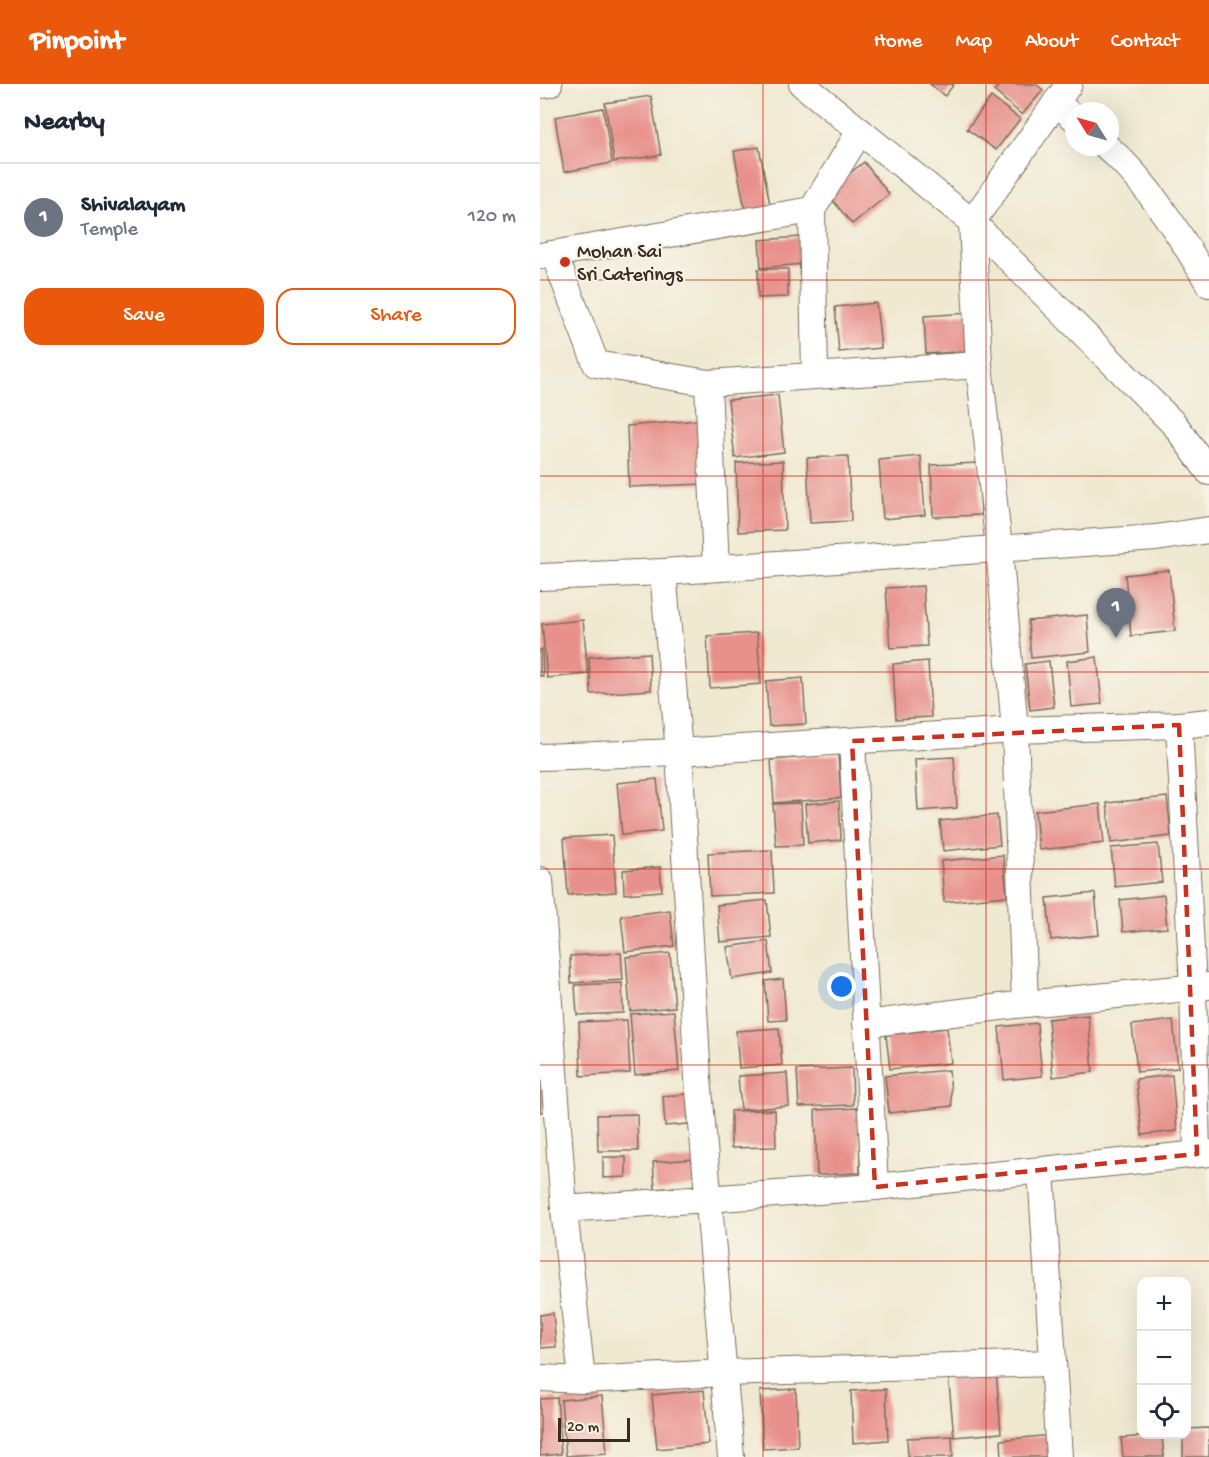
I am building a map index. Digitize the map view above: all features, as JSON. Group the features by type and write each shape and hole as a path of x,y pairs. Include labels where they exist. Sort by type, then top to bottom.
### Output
{"street":[{"path":"540,85 549,84"},
{"path":"802,84 972,222 1175,425 1209,472"},
{"path":"1025,1004 1015,730 999,548 979,364 972,222 1066,101"},
{"path":"815,376 812,210 860,131"},
{"path":"1118,156 1185,242 1209,284"},
{"path":"812,210 547,255 596,364 708,383 979,364"},
{"path":"708,383 716,568"},
{"path":"540,577 663,572 1156,538 1209,530"},
{"path":"663,572 679,752 698,1078 731,1457"},
{"path":"540,757 679,752 1015,730 1209,722"},
{"path":"564,1209 874,1187 1203,1154 1201,986 1179,725"},
{"path":"852,741 874,1187"},
{"path":"540,880 564,1209 582,1380"},
{"path":"866,1024 1025,1004 1201,986"},
{"path":"1041,1170 1059,1457"},
{"path":"540,1378 582,1380 724,1373 1053,1363"}],"highlighted area":[{"path":"1179,725 1197,1154 875,1187 852,741"}],"building":[{"path":"930,84 954,84 945,96"},
{"path":"1000,84 1036,84 1043,90 1022,115 994,91"},
{"path":"651,96 661,155 614,162 605,103"},
{"path":"991,97 1020,119 996,150 967,129"},
{"path":"603,108 612,163 564,172 555,117"},
{"path":"759,147 771,210 746,215 734,151"},
{"path":"864,162 889,194 852,224 826,192"},
{"path":"801,237 803,264 761,268 759,240"},
{"path":"758,269 788,269 788,297 758,298"},
{"path":"876,303 881,348 839,352 835,307"},
{"path":"969,313 971,351 926,354 924,316"},
{"path":"778,395 784,452 735,458 728,400"},
{"path":"710,419 704,484 629,487 627,426"},
{"path":"848,456 851,521 810,523 807,458"},
{"path":"921,456 925,515 883,519 879,460"},
{"path":"783,461 785,530 738,532 736,463"},
{"path":"979,463 981,515 933,517 931,465"},
{"path":"1169,570 1175,631 1131,636 1125,575"},
{"path":"923,586 927,646 890,648 886,588"},
{"path":"1087,615 1090,652 1031,658 1028,621"},
{"path":"583,620 588,674 547,678 542,624"},
{"path":"757,633 761,684 710,688 707,636"},
{"path":"542,649 543,676 540,676 540,650"},
{"path":"649,653 651,690 591,694 589,657"},
{"path":"1097,657 1102,704 1071,707 1067,661"},
{"path":"928,661 931,717 896,719 893,664"},
{"path":"1049,661 1054,707 1030,710 1025,664"},
{"path":"803,678 806,724 769,726 766,681"},
{"path":"838,754 841,798 774,803 771,760"},
{"path":"954,757 957,808 918,811 915,759"},
{"path":"657,779 662,831 622,835 617,783"},
{"path":"1167,797 1171,836 1111,843 1107,803"},
{"path":"839,801 841,840 808,843 805,804"},
{"path":"801,803 803,845 776,846 773,804"},
{"path":"1100,804 1104,843 1039,850 1035,811"},
{"path":"997,815 1000,845 943,851 940,821"},
{"path":"612,835 616,892 568,895 564,838"},
{"path":"1158,844 1162,882 1115,887 1111,848"},
{"path":"772,850 774,893 710,896 708,853"},
{"path":"1003,855 1007,896 944,902 941,861"},
{"path":"660,867 662,891 624,894 623,870"},
{"path":"1095,893 1099,935 1051,940 1047,898"},
{"path":"1164,895 1167,928 1123,932 1120,900"},
{"path":"767,900 771,937 720,942 717,905"},
{"path":"670,910 674,946 625,952 621,916"},
{"path":"768,941 772,973 732,979 727,947"},
{"path":"621,953 623,980 571,983 570,956"},
{"path":"670,953 675,1007 630,1011 626,957"},
{"path":"783,979 786,1020 768,1021 765,981"},
{"path":"622,983 623,1013 577,1015 575,985"},
{"path":"674,1011 679,1071 635,1075 630,1014"},
{"path":"1088,1015 1093,1072 1053,1077 1048,1019"},
{"path":"627,1020 630,1073 581,1076 579,1022"},
{"path":"1173,1020 1178,1068 1137,1072 1132,1025"},
{"path":"1037,1023 1042,1076 1004,1080 999,1027"},
{"path":"779,1028 782,1065 739,1068 736,1031"},
{"path":"947,1028 951,1063 890,1069 886,1035"},
{"path":"852,1068 853,1105 799,1107 797,1070"},
{"path":"540,1069 544,1069 547,1112 540,1112"},
{"path":"949,1070 952,1106 889,1113 885,1076"},
{"path":"787,1073 789,1106 741,1110 738,1076"},
{"path":"1172,1075 1177,1131 1142,1135 1136,1079"},
{"path":"687,1094 688,1124 665,1126 663,1096"},
{"path":"859,1108 860,1173 817,1175 815,1110"},
{"path":"775,1110 776,1147 731,1148 731,1111"},
{"path":"637,1114 638,1151 598,1151 597,1115"},
{"path":"603,1157 626,1157 626,1177 603,1178"},
{"path":"695,1159 698,1185 655,1189 653,1162"},
{"path":"553,1313 556,1347 540,1348 540,1315"},
{"path":"996,1369 1001,1433 954,1437 948,1373"},
{"path":"796,1389 798,1447 763,1449 760,1391"},
{"path":"886,1389 888,1440 853,1443 851,1391"},
{"path":"704,1390 709,1444 657,1449 652,1395"},
{"path":"602,1396 607,1453 566,1456 561,1400"},
{"path":"557,1398 561,1454 540,1456 540,1399"},
{"path":"1209,1428 1209,1457 1183,1457 1183,1439 1191,1439 1191,1429"},
{"path":"1051,1435 1053,1457 1002,1457 1001,1440"},
{"path":"952,1436 953,1457 908,1457 907,1438"},
{"path":"1121,1438 1162,1439 1164,1457 1123,1457"}],"place":[{"name":"Mohan Sai Sri Caterings","path":"565,262"},
{"name":"Shivalayam","path":"1116,638"}]}
